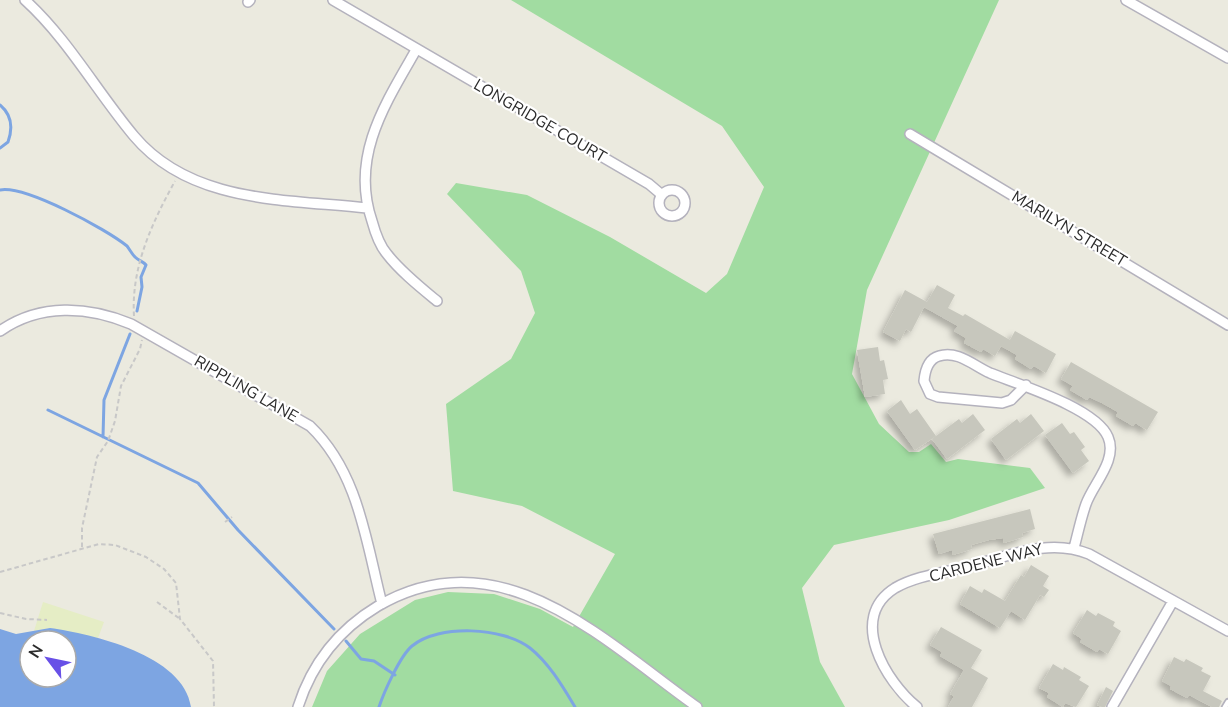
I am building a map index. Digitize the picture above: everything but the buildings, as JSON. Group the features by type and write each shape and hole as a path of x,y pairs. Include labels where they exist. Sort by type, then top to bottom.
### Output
{"street":[{"path":"26,0 52,29 142,145 180,173 221,191 368,208"},
{"name":"LONGRIDGE COURT","path":"333,0 649,184 662,195"},
{"path":"1126,0 1228,58"},
{"path":"416,50 382,109 372,133 364,173 368,208 386,254 437,301"},
{"name":"MARILYN STREET","path":"910,134 1228,325"},
{"name":"RIPPLING LANE","path":"0,331 32,315 60,310 105,314 139,328 294,415 324,440 340,461 350,483 382,604"},
{"path":"1026,385 1011,400 1002,403 938,397 930,394 924,381 931,361 941,355 949,355 1026,385 1096,422 1109,438 1110,456 1086,503 1074,548 1228,631"},
{"name":"CARDENE WAY","path":"917,707 902,694 890,677 873,638 874,617 889,592 905,584 1040,548 1074,548"},
{"path":"298,707 309,678 326,651 357,620 382,604 416,590 454,583 492,584 529,594 579,621 697,707"},
{"path":"1112,707 1173,601"}],"lane":[{"path":"1225,707 1228,702"}],"path":[{"path":"82,547 91,483 103,446 115,421 121,386 140,349 143,338 134,315 134,281 151,225 180,173"},
{"path":"225,522 232,517"},
{"path":"0,572 82,547 115,545 146,557 164,569 176,583 180,619"},
{"path":"157,602 180,619 213,661 214,707"},
{"path":"0,613 26,619 47,620"}],"green space":[{"path":"511,0 999,0 867,290 852,374 879,424 909,452 919,452 931,444 946,462 958,459 1030,468 1045,488 949,520 834,545 802,588 820,662 845,707 312,707 327,671 360,634 415,600 448,592 494,594 540,609 573,627 615,554 522,506 453,491 446,404 511,359 535,313 521,271 447,194 456,183 527,195 610,237 706,293 727,274 764,187 722,126"}],"sand":[{"path":"43,602 104,622 98,638 78,634 78,629 35,629"}],"water":[{"path":"0,629 18,634 18,689 78,689 78,633 134,650 154,661 172,674 185,689 191,707 0,707"}],"waterway":[{"path":"0,105 7,113 11,127 8,142 0,148"},
{"path":"0,190 12,190 46,201 84,219 127,246 135,257 146,265 141,277 142,287 137,311"},
{"path":"103,437 104,400 130,334"},
{"path":"48,410 198,483 238,530 334,629"},
{"path":"379,707 388,684 407,651 424,639 454,631 488,632 518,641 530,648 549,668 575,707"},
{"path":"346,641 361,659 374,661 395,675"}]}
